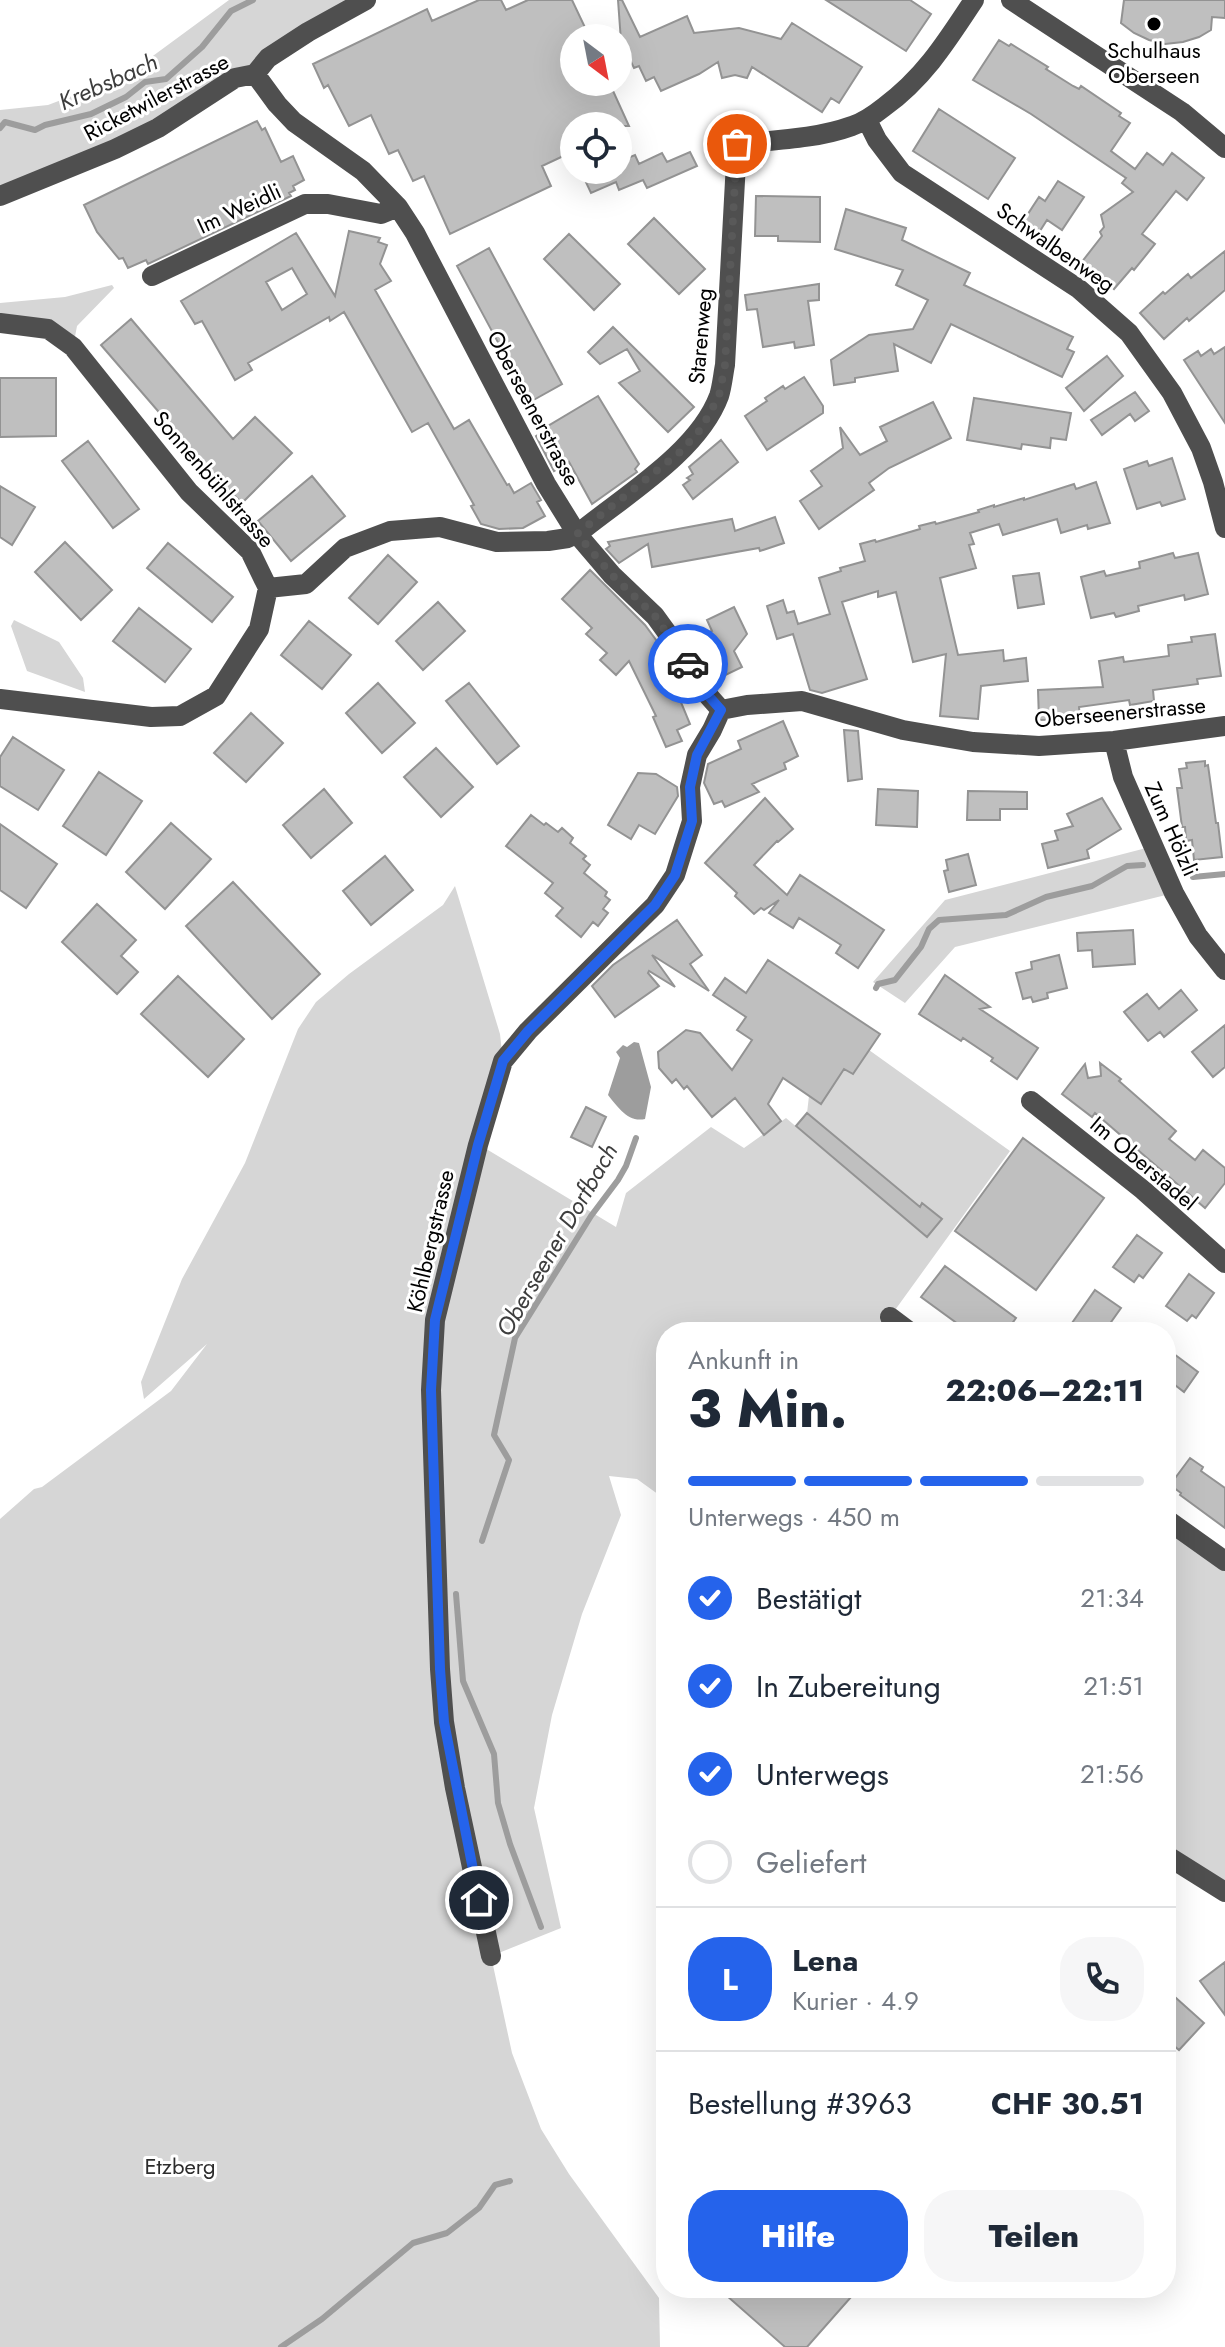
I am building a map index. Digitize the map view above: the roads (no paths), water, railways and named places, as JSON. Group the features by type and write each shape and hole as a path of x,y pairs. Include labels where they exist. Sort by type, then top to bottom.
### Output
{"street":[{"name":"Ricketwilerstrasse","path":"0,196 158,128 235,78 255,74 268,58 366,0"},
{"name":"Starenweg","path":"268,588 306,584 345,548 390,531 440,527 497,542 568,538 679,453 701,429 719,396 725,365 737,144 816,135 867,120 897,98 925,71 974,0"},
{"path":"1011,0 1182,112 1225,148"},
{"name":"Oberseenerstrasse","path":"255,74 294,122 363,171 398,207 415,233 546,484 577,534 612,575 655,616 684,656 698,684 721,710 802,701 903,730 973,742 1039,746 1114,741 1225,726"},
{"name":"Schwalbenweg","path":"867,120 877,140 902,173 1079,289 1129,333 1172,393 1201,448 1225,528"},
{"name":"Im Weidli","path":"152,276 305,204 328,204 381,214 398,207"},
{"name":"Sonnenbühlstrasse","path":"0,323 48,329 73,347 189,492 250,551 268,588"},
{"path":"0,699 151,717 180,716 216,696 259,629 268,588"},
{"name":"Köhlbergstrasse","path":"491,1956 444,1722 437,1609 431,1390 435,1320 478,1145 503,1061 528,1031 655,905 675,875 692,821 690,787 697,755 721,710"},
{"name":"Zum Hölzli","path":"1114,741 1123,777 1174,893 1198,936 1225,970"},
{"name":"Im Oberstadel","path":"1031,1101 1143,1190 1225,1263"},
{"path":"890,1317 897,1322"},
{"path":"1176,1526 1225,1561"},
{"path":"1176,1861 1225,1892"}],"waterway":[{"name":"Krebsbach","path":"0,128 5,122 35,130 91,114 126,97 145,82 166,79 202,47 231,11 253,0"},
{"name":"Oberseener Dorfbach","path":"876,988 878,984 895,980 921,947 929,929 939,920 1006,915 1046,897 1092,886 1127,866 1143,865"},
{"name":"Oberseener Dorfbach","path":"1193,877 1225,874"},
{"name":"Oberseener Dorfbach","path":"482,1541 509,1460 494,1435 515,1338 591,1216 618,1180 636,1138"},
{"name":"Oberseener Dorfbach","path":"456,1594 463,1681 494,1754 498,1803 541,1927"},
{"name":"Oberseener Dorfbach","path":"281,2347 322,2319 413,2243 447,2233 479,2208 495,2185 510,2181"}],"place":[{"name":"Schulhaus Oberseen","path":"1154,24"}],"park label":[{"name":"Etzberg","path":"180,2166"}]}
